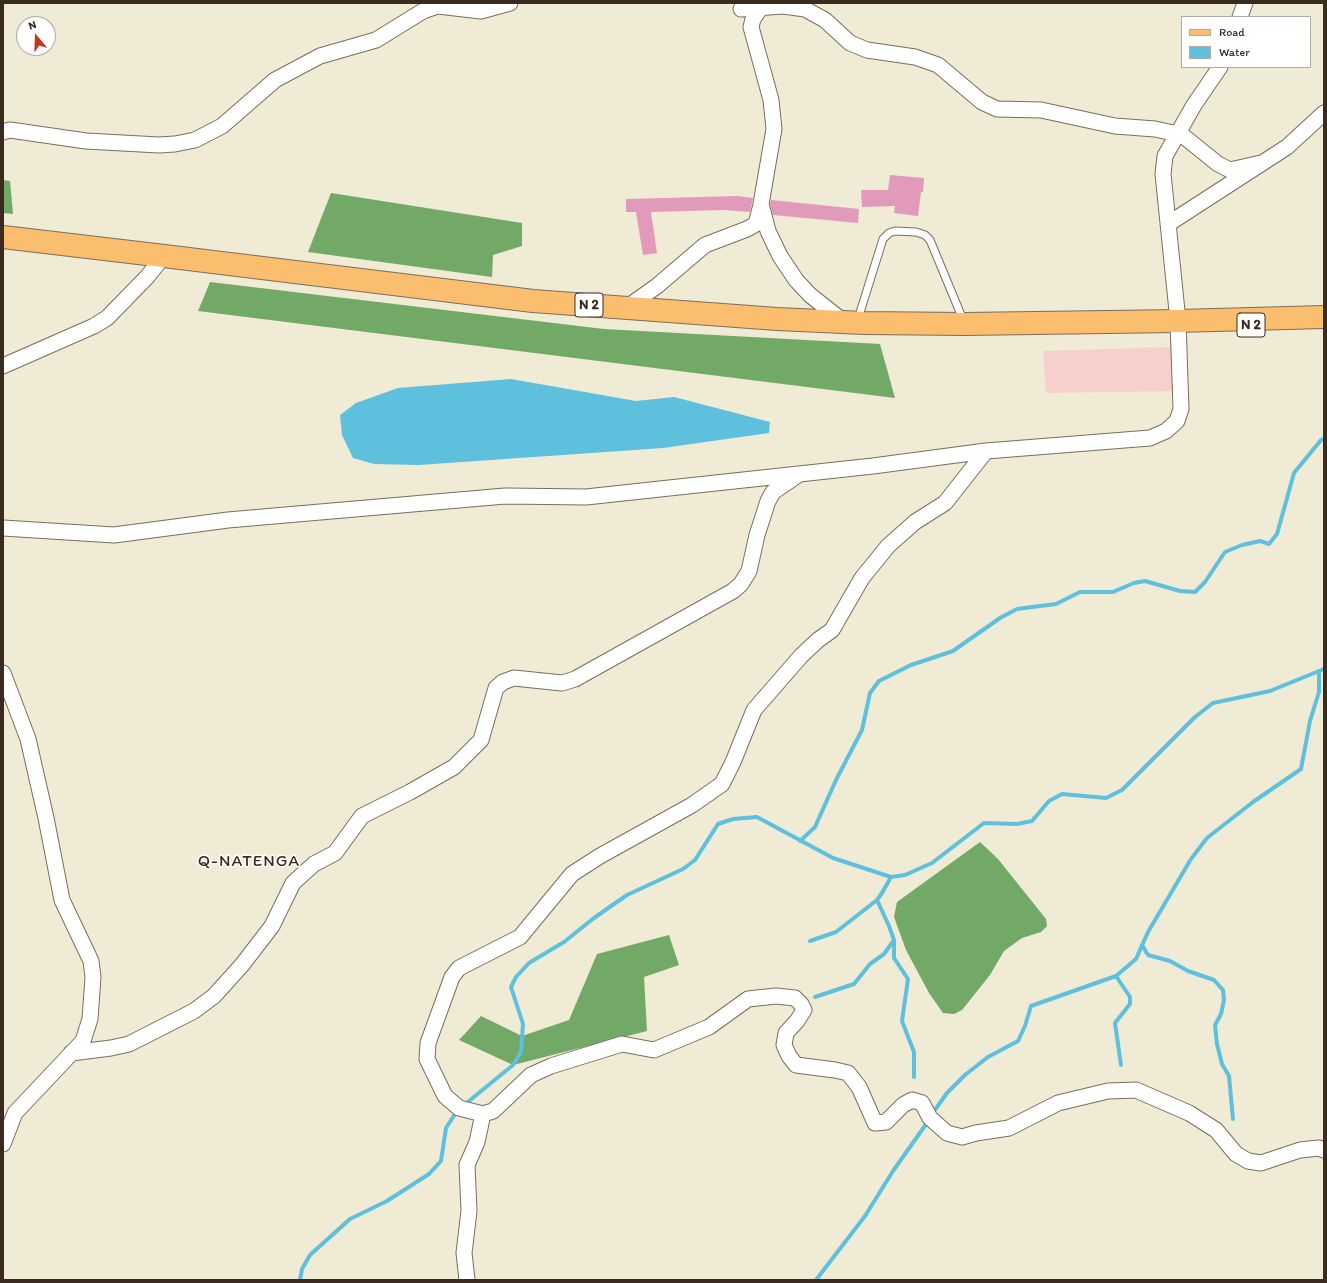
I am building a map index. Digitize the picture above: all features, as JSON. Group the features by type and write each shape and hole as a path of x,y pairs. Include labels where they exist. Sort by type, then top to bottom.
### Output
{"main road":[{"name":"N 2","path":"3,237 533,301 777,319 964,324 1324,317"},
{"name":"N 2","path":"1178,321 1324,329"}],"street":[{"path":"3,132 10,130 86,141 159,145 175,144 194,140 222,126 275,80 320,56 376,40 423,11 438,6 481,11 510,3"},
{"path":"1240,16 1245,3"},
{"path":"752,28 753,19 762,5"},
{"path":"738,6 762,5 805,9 825,20 850,43 867,50 916,57 938,65 982,102 997,110 1041,110 1115,126 1155,129 1182,134 1218,164 1230,170 1260,163"},
{"path":"626,308 657,286 704,245 747,229 756,224 762,204 774,129 771,100 752,28 738,6"},
{"path":"3,528 114,535 252,518 505,496 586,497 873,466 986,451 1150,438 1166,431 1177,421 1181,409 1178,321 1163,174 1165,156 1194,105 1219,68"},
{"path":"1168,224 1260,163 1287,147 1324,113"},
{"path":"762,204 768,231 780,256 796,280 810,295 851,322"},
{"path":"3,366 94,326 106,318 147,277 164,256"},
{"path":"986,451 945,503 915,522 888,546 862,578 832,630 818,640 801,656 754,710 733,762 722,784 692,805 600,856 572,874 520,937 459,968 452,977 428,1043 427,1058 445,1096 459,1108 482,1114 493,1110 531,1075 551,1066 622,1044 654,1050 709,1027 748,999 776,996 795,998 802,1004 804,1010 786,1034 784,1045 792,1060 796,1064 848,1073 859,1087 875,1124 886,1122 903,1105 912,1100 922,1103 930,1118 947,1133 962,1137 976,1133 1009,1128 1058,1103 1108,1091 1136,1090 1189,1113 1216,1130 1236,1154 1248,1161 1261,1163 1300,1150 1319,1148 1324,1150"},
{"path":"71,1053 129,1044 194,1011 214,996 242,965 272,926 293,882 314,864 335,853 362,816 410,792 454,767 481,740 496,688 503,682 514,678 562,683 574,679 733,591 741,584 749,571 757,535 768,501 773,492 799,474"},
{"path":"3,673 28,739 46,818 62,900 91,961 93,977 90,1019 83,1041 16,1113 3,1144"},
{"path":"467,1280 464,1253 468,1211 467,1165 477,1142 482,1114"}],"lane":[{"path":"851,322 883,239 889,233 895,231 925,234 930,240 964,324"}],"shaded area":[{"path":"1171,347 1174,391 1046,393 1043,351"}],"green space":[{"path":"3,180 10,181 13,214 3,213"},
{"path":"331,193 522,223 522,246 493,255 492,277 308,252"},
{"path":"210,282 604,329 880,344 895,398 198,311"},
{"path":"980,842 998,859 1046,919 1047,926 1041,932 1022,938 1004,951 990,975 962,1010 954,1014 943,1013 929,993 906,950 894,917 897,902"},
{"path":"669,935 679,965 644,977 647,1031 513,1065 459,1040 481,1016 522,1036 569,1020 597,954"}],"water":[{"path":"511,379 636,401 674,397 770,422 769,433 663,448 419,465 374,464 353,458 342,435 340,415 356,403 398,388"}],"building":[{"path":"890,175 924,178 918,216 894,213 895,206 862,207 861,190 888,190"},
{"path":"738,196 753,198 750,212 723,210 651,212 657,253 643,255 636,212 626,212 626,199"},
{"path":"771,200 859,209 858,223 773,215 770,204"}],"waterway":[{"path":"800,841 815,827 836,780 862,730 870,693 879,681 911,665 953,651 1000,618 1017,609 1056,604 1080,592 1113,592 1134,583 1145,581 1180,591 1195,592 1205,582 1225,552 1242,545 1260,541 1269,544 1277,534 1294,473 1321,440 1324,439"},
{"path":"464,1105 513,1065 521,1052 523,1024 511,987 516,977 529,963 564,942 594,918 627,895 683,869 695,860 718,824 733,819 757,817 833,858 891,877 905,875 932,863 984,823 1017,824 1032,821 1049,801 1062,794 1106,798 1122,790 1195,717 1213,703 1270,691 1324,669"},
{"path":"932,1114 947,1093 965,1075 988,1057 1018,1041 1025,1026 1031,1006 1116,976 1136,959 1148,932 1191,859 1207,838 1253,802 1301,769 1310,721 1319,692 1319,671"},
{"path":"891,877 877,900 894,940 894,958 908,979 902,1021 914,1052 914,1077"},
{"path":"810,941 836,932 877,900"},
{"path":"815,997 854,984 870,964 884,954 894,940"},
{"path":"1142,945 1148,955 1170,961 1188,971 1214,980 1223,990 1224,1000 1221,1014 1215,1025 1217,1044 1222,1064 1229,1076 1233,1119"},
{"path":"1116,976 1130,997 1130,1004 1115,1023 1121,1065"},
{"path":"300,1280 302,1269 310,1255 350,1219 387,1201 429,1174 441,1161 446,1128 457,1111"},
{"path":"816,1280 865,1216 893,1171 929,1120"}],"district":[{"name":"Q-NATENGA","path":"249,862"}]}
